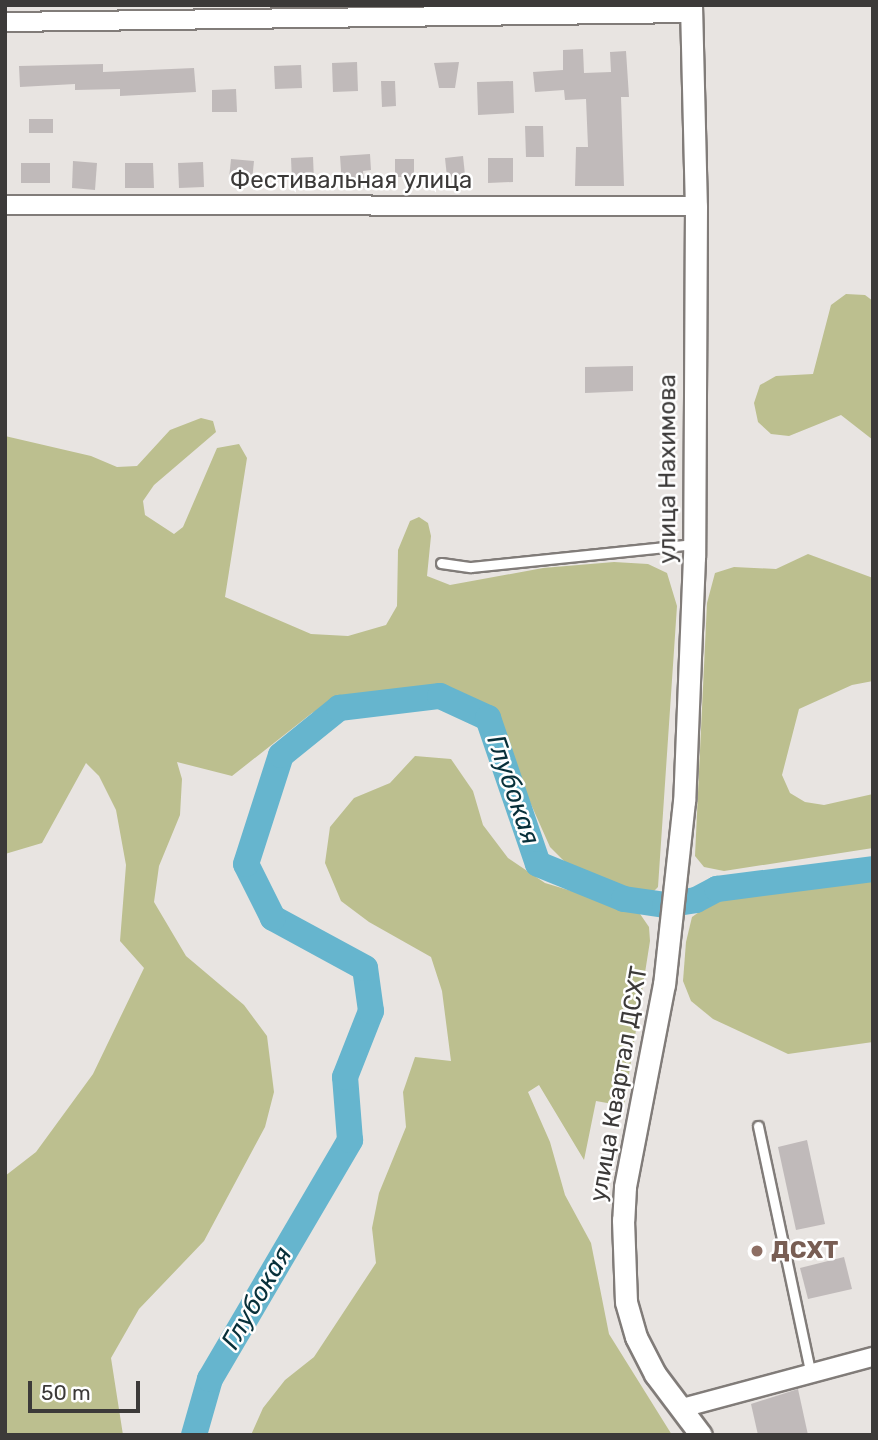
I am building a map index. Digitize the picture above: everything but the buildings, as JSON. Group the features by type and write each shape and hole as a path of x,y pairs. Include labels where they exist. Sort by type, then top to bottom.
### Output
{"street":[{"path":"5,22 692,9"},
{"name":"улица Нахимова","path":"672,932 678,878 694,544 696,206 692,9"},
{"name":"Фестивальная улица","path":"5,205 696,206"},
{"name":"улица Квартал ДСХТ","path":"672,932 623,1220 629,1316 646,1360 701,1435"},
{"path":"682,1408 810,1371 873,1357"}],"lane":[{"path":"441,563 498,565 694,544"},
{"path":"758,1126 810,1371"}],"green space":[{"path":"846,294 865,295 873,301 873,440 841,415 789,436 771,434 758,422 754,403 760,385 776,376 813,374 831,305"},
{"path":"201,418 213,421 216,432 154,485 143,501 145,515 174,534 183,527 217,448 239,444 247,458 225,597 311,634 348,636 386,625 397,606 398,550 410,521 419,517 428,523 431,536 427,576 450,585 543,568 614,562 648,564 667,573 677,606 658,887 652,893 638,893 566,863 550,847 490,712 466,698 425,686 338,701 312,713 232,776 177,762 182,779 180,815 159,866 154,902 186,956 244,1005 267,1036 274,1092 265,1127 204,1241 139,1309 111,1358 123,1435 5,1435 5,1176 36,1152 93,1074 144,968 120,941 126,865 116,810 99,776 86,763 42,843 5,854 5,436 91,456 117,467 137,466 170,430"},
{"path":"808,554 873,578 873,681 852,685 799,709 782,775 790,793 805,802 824,805 873,794 873,848 724,871 704,867 695,856 707,603 715,573 734,567 776,569"},
{"path":"415,756 451,759 473,791 483,825 508,858 545,883 638,911 649,927 650,941 624,1106 596,1101 584,1160 539,1085 528,1092 550,1142 565,1195 591,1243 609,1334 672,1435 251,1435 263,1408 285,1380 314,1357 376,1263 372,1228 379,1193 406,1127 403,1092 415,1057 451,1061 442,991 431,957 369,922 341,901 325,863 330,827 354,798 390,783"},
{"path":"873,877 873,1042 788,1054 713,1019 691,1001 683,981 686,942 692,917 709,905 741,895"}],"waterway":[{"name":"Глубокая","path":"194,1435 210,1379 350,1140 345,1077 371,1011 365,968 273,918 246,864 281,755 339,708 440,696 488,718 538,864 624,899 665,905 696,900 717,889 873,869"}],"place":[{"name":"ДСХТ","path":"757,1251"}]}
